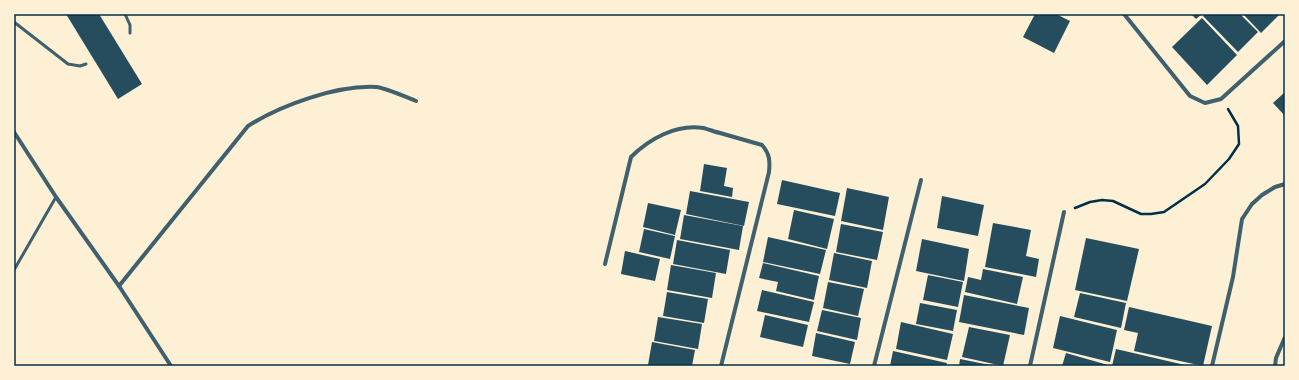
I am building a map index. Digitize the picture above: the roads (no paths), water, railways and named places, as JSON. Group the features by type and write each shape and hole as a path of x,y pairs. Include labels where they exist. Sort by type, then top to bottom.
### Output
{"street":[{"path":"1124,14 1190,96 1205,103 1221,99 1285,41"},
{"path":"119,286 248,126 257,120 313,97 349,89 377,87 416,101"},
{"path":"605,264 631,157 640,147 676,129 683,128 702,128 762,145 767,151 770,160 769,172 722,366"},
{"path":"14,132 56,197 119,286 172,366"},
{"path":"874,366 921,180"},
{"path":"1212,366 1232,284 1242,219 1252,204 1262,195 1275,187 1285,184"},
{"path":"1030,366 1064,212"},
{"path":"1275,366 1276,358 1285,337"}],"lane":[{"path":"125,14 130,25 130,33"},
{"path":"14,22 68,64 80,66 86,64"},
{"path":"14,270 56,197"}]}
